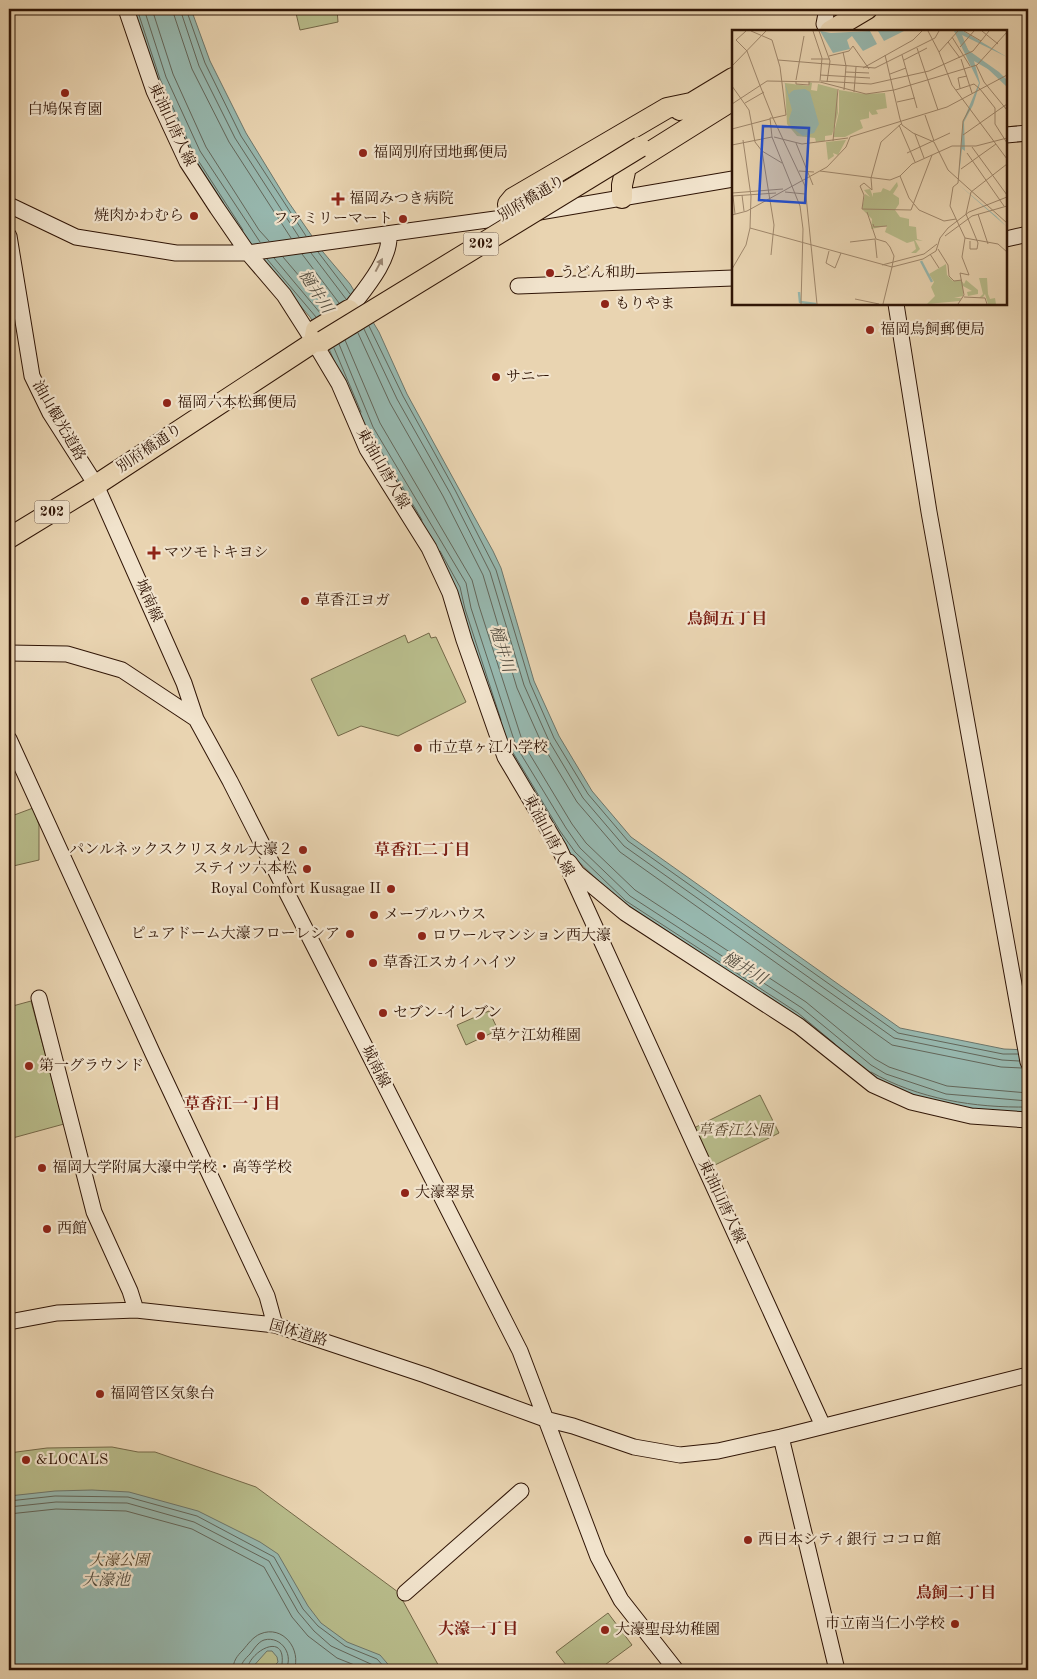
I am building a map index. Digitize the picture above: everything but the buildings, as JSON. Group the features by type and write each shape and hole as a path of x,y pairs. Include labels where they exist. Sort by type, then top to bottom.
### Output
{"highway":[{"path":"824,25 849,9"},
{"path":"824,25 867,9"},
{"name":"別府橋通り","path":"636,143 691,103 732,79"},
{"name":"別府橋通り","path":"9,538 96,485 349,318 636,143 732,91"},
{"path":"622,198 622,185 626,167 732,101"},
{"path":"510,217 508,204 513,198 667,108 691,103"}],"street":[{"name":"東油山唐人線","path":"126,9 154,91 187,162 250,253 318,338 367,448 429,548 450,592 464,640 505,757 558,848 580,900 823,1426"},
{"path":"1007,136 1028,133"},
{"path":"9,205 76,237 176,253 250,253 510,217 732,180"},
{"path":"374,320 349,318 390,245 389,234"},
{"path":"1007,239 1028,234"},
{"name":"油山観光道路","path":"9,236 32,376 50,413 96,485"},
{"path":"518,286 732,278"},
{"path":"896,305 929,512 1027,1055"},
{"name":"城南線","path":"96,485 184,683 196,719 230,781 520,1351 536,1387 545,1419 564,1464 598,1557 622,1600 676,1670"},
{"name":"城南線","path":"9,653 67,654 122,670 196,719"},
{"path":"9,739 152,1054 267,1296 274,1325"},
{"path":"558,848 577,873 625,913 798,1026 873,1085 911,1102 971,1116 1028,1120"},
{"path":"39,998 94,1212 130,1291 136,1310"},
{"name":"国体道路","path":"9,1322 57,1313 136,1310 274,1325 425,1375 545,1419 573,1426 634,1447 680,1455 718,1451 781,1437"},
{"path":"837,1670 781,1437 1028,1374"},
{"path":"405,1593 521,1491"}],"green space":[{"path":"295,9 337,9 338,22 300,30"},
{"path":"429,633 431,638 436,637 466,702 398,736 361,726 338,736 311,679 405,635 408,643"},
{"path":"33,808 39,825 39,860 9,867 9,817"},
{"name":"第一グラウンド","path":"31,1001 64,1124 9,1139 9,1007"},
{"path":"489,1011 498,1030 466,1045 457,1025"},
{"name":"草香江公園","path":"760,1095 779,1133 711,1167 692,1129"},
{"name":"大濠池","path":"112,1447 138,1452 155,1452 256,1487 398,1592 441,1670 9,1670 9,1453 47,1448"},
{"name":"大濠聖母幼稚園","path":"608,1613 632,1645 598,1670 570,1670 556,1652"}],"water":[{"name":"樋井川","path":"132,9 191,9 210,61 246,133 287,200 323,252 350,284 379,332 407,394 493,551 501,568 534,681 559,736 592,791 631,837 900,1028 1004,1049 1028,1050 1028,1112 1015,1113 943,1105 881,1084 623,905 572,855 556,834 506,751 460,611 363,432 330,351 310,317 244,241 190,156 156,81"},
{"name":"大濠池","path":"55,1491 129,1492 198,1511 260,1542 278,1554 308,1606 321,1623 347,1642 380,1655 393,1670 270,1670 278,1662 277,1657 272,1651 267,1651 250,1670 9,1670 9,1496"}],"place":[{"name":"白鳩保育園","path":"65,93"},
{"name":"福岡別府団地郵便局","path":"363,153"},
{"name":"福岡みつき病院","path":"338,199"},
{"name":"焼肉かわむら","path":"194,216"},
{"name":"ファミリーマート","path":"403,219"},
{"name":"うどん和助","path":"550,273"},
{"name":"もりやま","path":"605,304"},
{"name":"福岡鳥飼郵便局","path":"870,330"},
{"name":"サニー","path":"496,377"},
{"name":"福岡六本松郵便局","path":"167,403"},
{"name":"マツモトキヨシ","path":"154,553"},
{"name":"草香江ヨガ","path":"305,601"},
{"name":"市立草ヶ江小学校","path":"418,748"},
{"name":"パンルネックスクリスタル大濠２","path":"303,850"},
{"name":"ステイツ六本松","path":"307,869"},
{"name":"Royal Comfort Kusagae II","path":"391,889"},
{"name":"メープルハウス","path":"374,915"},
{"name":"ピュアドーム大濠フローレシア","path":"350,934"},
{"name":"ロワールマンション西大濠","path":"422,936"},
{"name":"草香江スカイハイツ","path":"373,963"},
{"name":"セブン-イレブン","path":"383,1013"},
{"name":"草ケ江幼稚園","path":"481,1036"},
{"name":"第一グラウンド","path":"29,1066"},
{"name":"福岡大学附属大濠中学校・高等学校","path":"42,1168"},
{"name":"大濠翠景","path":"405,1193"},
{"name":"西館","path":"47,1229"},
{"name":"福岡管区気象台","path":"100,1394"},
{"name":"&LOCALS","path":"26,1460"},
{"name":"西日本シティ銀行 ココロ館","path":"748,1540"},
{"name":"市立南当仁小学校","path":"955,1624"},
{"name":"大濠聖母幼稚園","path":"605,1630"}],"district":[{"name":"鳥飼五丁目","path":"727,620"},
{"name":"草香江二丁目","path":"422,851"},
{"name":"草香江一丁目","path":"232,1105"},
{"name":"鳥飼二丁目","path":"956,1594"},
{"name":"大濠一丁目","path":"478,1630"}],"park label":[{"name":"大濠公園","path":"119,1561"}]}
